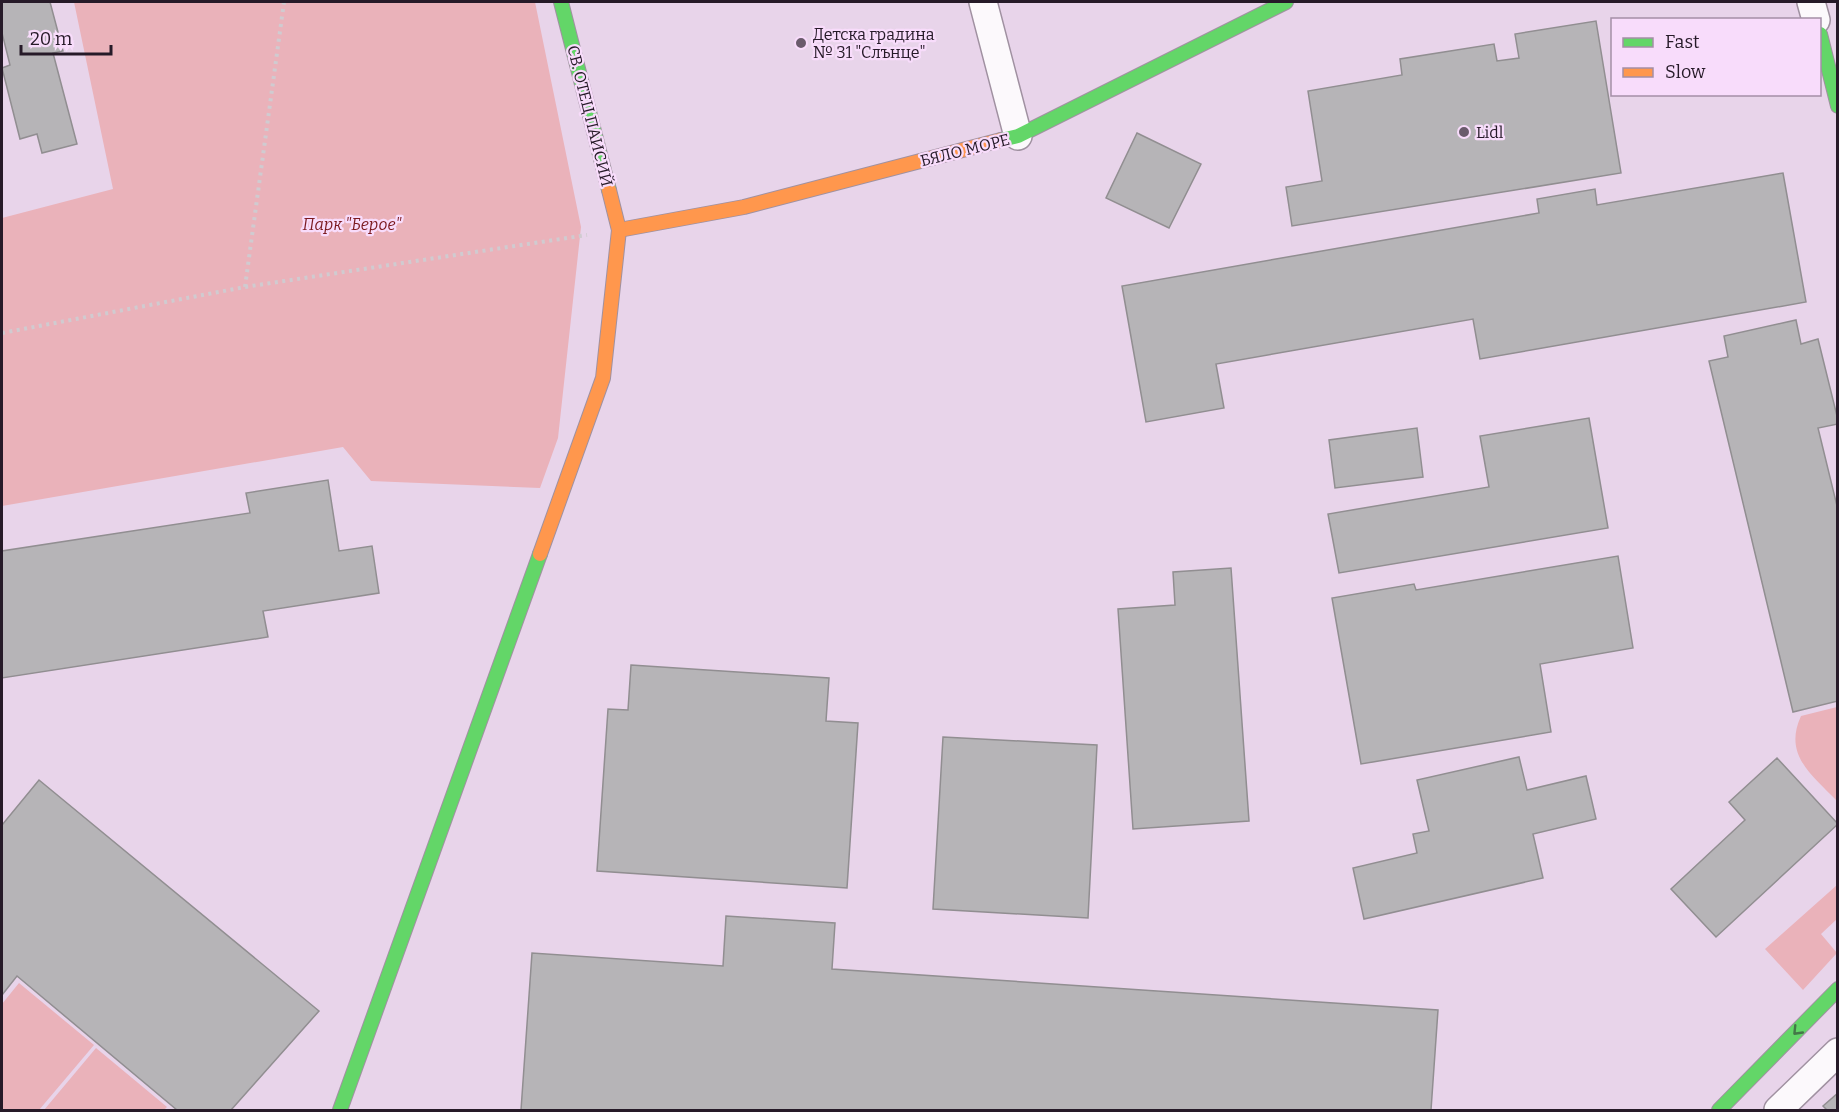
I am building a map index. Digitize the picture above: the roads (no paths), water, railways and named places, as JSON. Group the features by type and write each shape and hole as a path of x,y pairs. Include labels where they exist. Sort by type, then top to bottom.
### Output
{"street":[{"name":"СВ. ОТЕЦ ПАИСИЙ","path":"561,2 619,230"},
{"path":"983,2 1018,136"},
{"name":"БЯЛО МОРЕ","path":"619,230 744,207 1018,136 1286,2"},
{"path":"1811,2 1815,18"},
{"path":"1821,38 1838,106"},
{"path":"340,1110 603,378 619,230"},
{"path":"1719,1110 1838,989"},
{"path":"1751,1080 1781,1108 1838,1053"}],"place":[{"name":"Детска градина № 31 \"Слънце\"","path":"801,43"},
{"name":"Lidl","path":"1464,132"}],"park label":[{"name":"Парк \"Берое\"","path":"352,224"}]}
